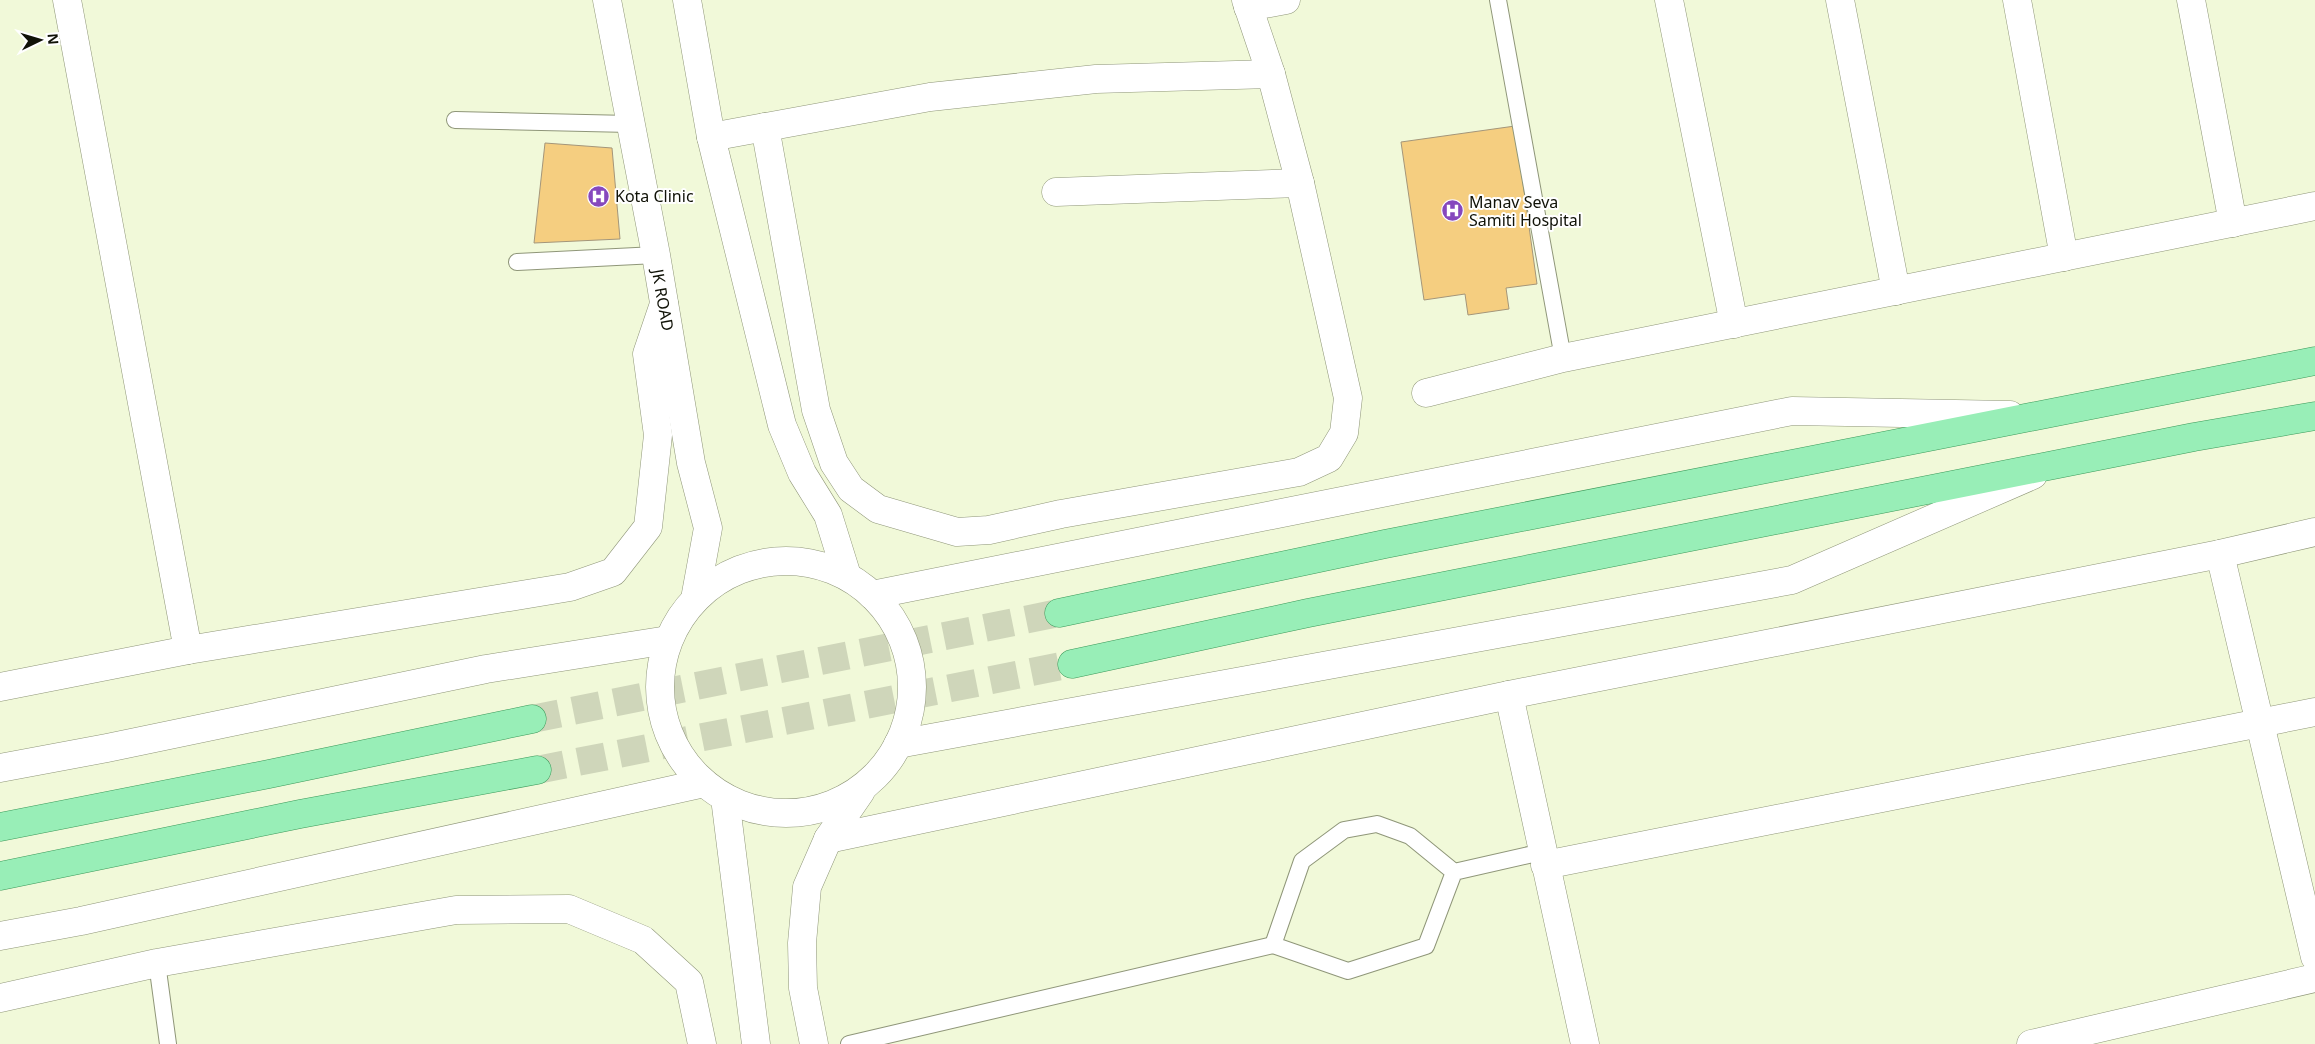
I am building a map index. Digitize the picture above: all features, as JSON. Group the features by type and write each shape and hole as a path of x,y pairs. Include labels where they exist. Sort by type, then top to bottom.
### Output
{"main road":[{"path":"1059,614 1384,544 2315,361"},
{"path":"1072,664 1299,614 2315,416"},
{"path":"0,827 269,774 532,719"},
{"path":"0,876 300,814 538,770"}],"street":[{"path":"68,0 188,650"},
{"name":"JK ROAD","path":"607,0 656,255 691,463 708,528 694,599"},
{"path":"687,0 711,137 782,425 802,473 828,515 847,576"},
{"path":"765,127 814,401 834,463 851,489 878,509 957,532 989,530 1061,514 1299,472 1329,458 1344,433 1348,398 1300,183 1270,74 1247,3 1286,0"},
{"path":"1669,0 1734,324"},
{"path":"1840,0 1896,291"},
{"path":"2017,0 2064,257"},
{"path":"2191,0 2233,223"},
{"path":"711,137 930,97 1086,80 1270,74"},
{"path":"1056,192 1300,183"},
{"path":"1426,393 1563,358 2315,206"},
{"path":"0,687 188,650 570,587 612,572 648,527 658,435 647,354 664,304"},
{"path":"872,595 1792,411 2038,416"},
{"path":"898,744 1792,580 2058,465"},
{"path":"828,839 1509,694 2220,554 2315,532"},
{"path":"2220,554 2315,958"},
{"path":"814,1044 803,988 802,943 807,887 828,839 863,787 883,768 898,744 911,706 910,665 897,627 872,595 847,576 808,562 767,562 728,574 694,599 668,640 661,671 661,702 668,732 683,760 714,790 759,810 795,813 831,806 863,787"},
{"path":"0,768 126,744 486,668 668,640"},
{"path":"1509,694 1585,1044"},
{"path":"1544,858 2315,712"},
{"path":"0,936 81,921 714,790"},
{"path":"714,790 756,1044"},
{"path":"0,998 157,963 456,910 568,909 644,940 689,982 702,1044"},
{"path":"2031,1044 2315,978"}],"lane":[{"path":"1498,0 1563,358"},
{"path":"455,120 630,124"},
{"path":"517,262 656,255"},
{"path":"1273,945 1302,861 1344,830 1377,824 1410,836 1454,872 1544,858"},
{"path":"849,1044 1273,945 1348,971 1426,946 1454,872"},
{"path":"157,963 168,1044"}],"building":[{"path":"1515,126 1537,284 1506,288 1509,309 1468,315 1465,294 1424,300 1401,142"},
{"path":"545,143 612,148 620,239 534,243"}],"tunnel":[{"path":"532,719 1059,613"},
{"path":"537,770 1072,664"}],"place":[{"name":"Kota Clinic","path":"599,196"},
{"name":"Manav Seva Samiti Hospital","path":"1453,211"}]}
